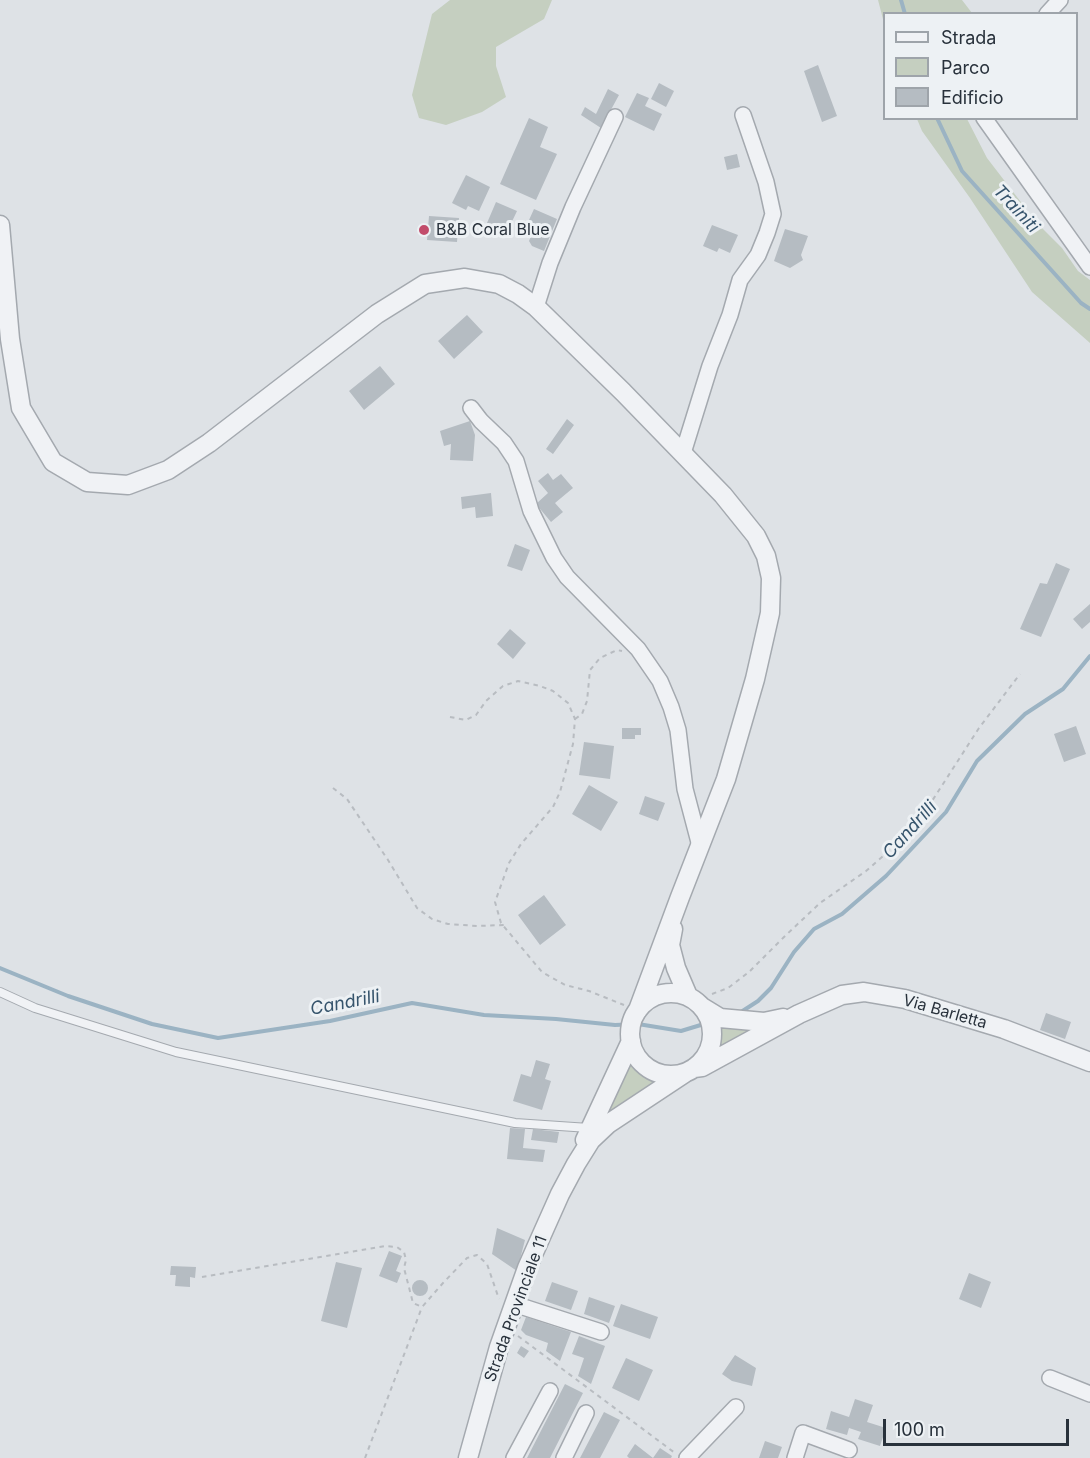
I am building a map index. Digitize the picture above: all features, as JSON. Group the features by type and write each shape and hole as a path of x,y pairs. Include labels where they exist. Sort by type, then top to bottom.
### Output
{"street":[{"path":"1049,12 1060,0"},
{"path":"683,453 740,280 758,255 768,233 773,214 766,182 743,115"},
{"path":"536,307 550,263 573,207 615,117"},
{"path":"985,120 1090,267"},
{"path":"0,225 10,339 21,408 53,462 87,482 128,485 168,470 209,443 377,314 425,284 465,279 500,284 536,307 683,453 723,495 756,536 766,556 771,578 770,613 755,679 726,779 633,1025 576,1164"},
{"path":"471,408 504,443 516,461 531,511 554,558 567,577 639,652 660,681 678,730 685,789 700,846"},
{"name":"Strada Provinciale 11","path":"468,1458 499,1347 527,1268 576,1164 591,1140 608,1124 704,1059 710,1046 712,1032 709,1018 695,1001 676,968 670,945 678,902"},
{"name":"Via Barletta","path":"799,1014 842,995 864,992 905,999 1004,1029 1090,1062"},
{"path":"633,1025 648,1000 660,994 674,993 695,1001 720,1018 764,1022 799,1014"},
{"name":"Strada Provinciale 11","path":"633,1025 636,1054 645,1065 657,1072 671,1075 702,1067 799,1014"},
{"path":"510,1318 601,1332"},
{"path":"1050,1378 1090,1394"},
{"path":"514,1458 550,1391"},
{"path":"687,1458 736,1407"},
{"path":"564,1458 586,1413"},
{"path":"795,1458 803,1434 849,1450"}],"lane":[{"path":"0,992 35,1008 176,1052 515,1123 590,1129"}],"path":[{"path":"575,719 582,714 587,701 590,670 600,658 617,650 639,652"},
{"path":"695,1001 728,988 749,972 820,903 866,871 914,829 979,728 1020,675"},
{"path":"450,717 466,720 476,716 486,701 503,686 518,681 553,691 568,704 575,719 573,744 560,792 553,807 521,844 509,863 495,902 501,923 542,972 565,985 589,991 633,1025"},
{"path":"333,788 347,800 417,908 432,920 448,924 504,925"},
{"path":"202,1277 385,1246 397,1247 404,1252 406,1260 404,1268 413,1303 422,1307"},
{"path":"365,1458 422,1307 468,1258 477,1255 488,1264 499,1298 510,1318 681,1458"}],"green space":[{"path":"450,0 552,0 544,19 496,47 496,66 506,97 482,112 446,125 419,118 412,95 432,14"},
{"path":"878,0 962,0 971,12 883,12 883,19"},
{"path":"917,120 968,120 987,158 1037,223 1062,248 1078,271 1090,280 1090,343 1032,292 970,198 922,131"},
{"path":"717,1021 768,1028 709,1059 718,1037"},
{"path":"630,1054 632,1060 642,1070 663,1078 595,1124"}],"building":[{"path":"818,65 837,116 822,122 804,71"},
{"path":"659,83 674,91 666,107 651,99"},
{"path":"608,89 619,95 601,128 581,115 585,107 596,114"},
{"path":"637,93 649,98 645,106 662,114 654,131 625,117"},
{"path":"529,118 548,127 540,147 557,154 536,200 500,184"},
{"path":"737,154 740,167 727,170 724,157"},
{"path":"466,175 490,187 479,211 468,206 466,210 452,203"},
{"path":"496,202 517,211 507,232 487,223"},
{"path":"534,209 557,219 544,251 532,246 529,241 532,234 524,231"},
{"path":"429,216 459,218 457,242 427,240"},
{"path":"712,225 738,235 730,253 719,248 717,252 703,246"},
{"path":"785,229 808,236 801,255 803,260 790,268 774,261"},
{"path":"467,315 483,332 454,359 438,341"},
{"path":"380,366 395,384 364,410 349,391"},
{"path":"567,419 574,425 553,454 546,449"},
{"path":"470,421 475,435 473,461 450,460 451,444 444,446 440,431"},
{"path":"548,473 553,480 561,474 573,488 555,503 563,512 551,522 536,504 548,493 538,481"},
{"path":"491,493 493,516 476,518 475,507 462,509 461,497"},
{"path":"515,544 530,550 522,571 507,566"},
{"path":"1056,563 1070,569 1041,637 1020,629 1040,583 1047,584"},
{"path":"1090,604 1090,622 1082,629 1073,619"},
{"path":"510,629 526,643 513,659 497,644"},
{"path":"1076,726 1086,754 1064,762 1054,734"},
{"path":"622,728 641,728 641,735 635,735 635,739 622,739"},
{"path":"584,742 614,746 610,779 579,775"},
{"path":"589,785 618,802 601,831 572,814"},
{"path":"645,796 665,803 658,821 639,814"},
{"path":"544,895 566,925 540,945 518,915"},
{"path":"1046,1013 1071,1022 1065,1039 1040,1030"},
{"path":"536,1060 550,1064 545,1079 551,1081 542,1110 513,1101 521,1074 531,1077"},
{"path":"510,1128 525,1129 523,1148 545,1150 543,1162 507,1159"},
{"path":"533,1129 559,1132 557,1143 531,1140"},
{"path":"497,1228 525,1240 517,1271 492,1254"},
{"path":"389,1251 402,1256 396,1271 401,1273 397,1283 379,1276"},
{"path":"336,1262 362,1268 347,1328 321,1321"},
{"path":"171,1266 196,1267 195,1278 190,1277 190,1287 175,1286 176,1275 170,1275"},
{"path":"969,1273 991,1282 981,1308 959,1299"},
{"path":"420,1280 428,1288 420,1296 412,1288"},
{"path":"552,1282 578,1291 571,1310 545,1301"},
{"path":"589,1297 615,1306 609,1323 584,1314"},
{"path":"621,1304 658,1317 650,1339 613,1326"},
{"path":"526,1317 571,1332 560,1361 546,1351 548,1343 526,1335 521,1330"},
{"path":"579,1336 605,1346 591,1384 578,1376 584,1358 572,1354"},
{"path":"521,1346 529,1351 524,1358 517,1353"},
{"path":"735,1355 756,1368 752,1386 732,1381 722,1374"},
{"path":"626,1358 653,1370 639,1401 612,1388"},
{"path":"565,1384 583,1393 550,1458 527,1458"},
{"path":"855,1399 873,1405 867,1422 886,1428 880,1446 858,1439 861,1432 849,1428 847,1435 826,1429 831,1411 849,1417"},
{"path":"604,1412 620,1420 600,1458 580,1458"},
{"path":"765,1441 782,1447 778,1458 759,1458"},
{"path":"635,1444 653,1458 629,1458 627,1456"},
{"path":"660,1448 672,1456 671,1458 653,1458"}],"waterway":[{"name":"Trainiti","path":"901,0 904,12"},
{"name":"Trainiti","path":"938,120 962,171 1081,303 1090,309"},
{"name":"Candrilli","path":"741,1012 758,1001 771,988 794,952 814,929 842,914 886,876 946,812 977,761 1025,714 1063,689 1090,656"},
{"name":"Candrilli","path":"0,968 68,996 152,1024 218,1038 330,1021 412,1003 484,1015 615,1025 638,1024 681,1031 704,1024"}],"place":[{"name":"B&B Coral Blue","path":"424,230"}]}
